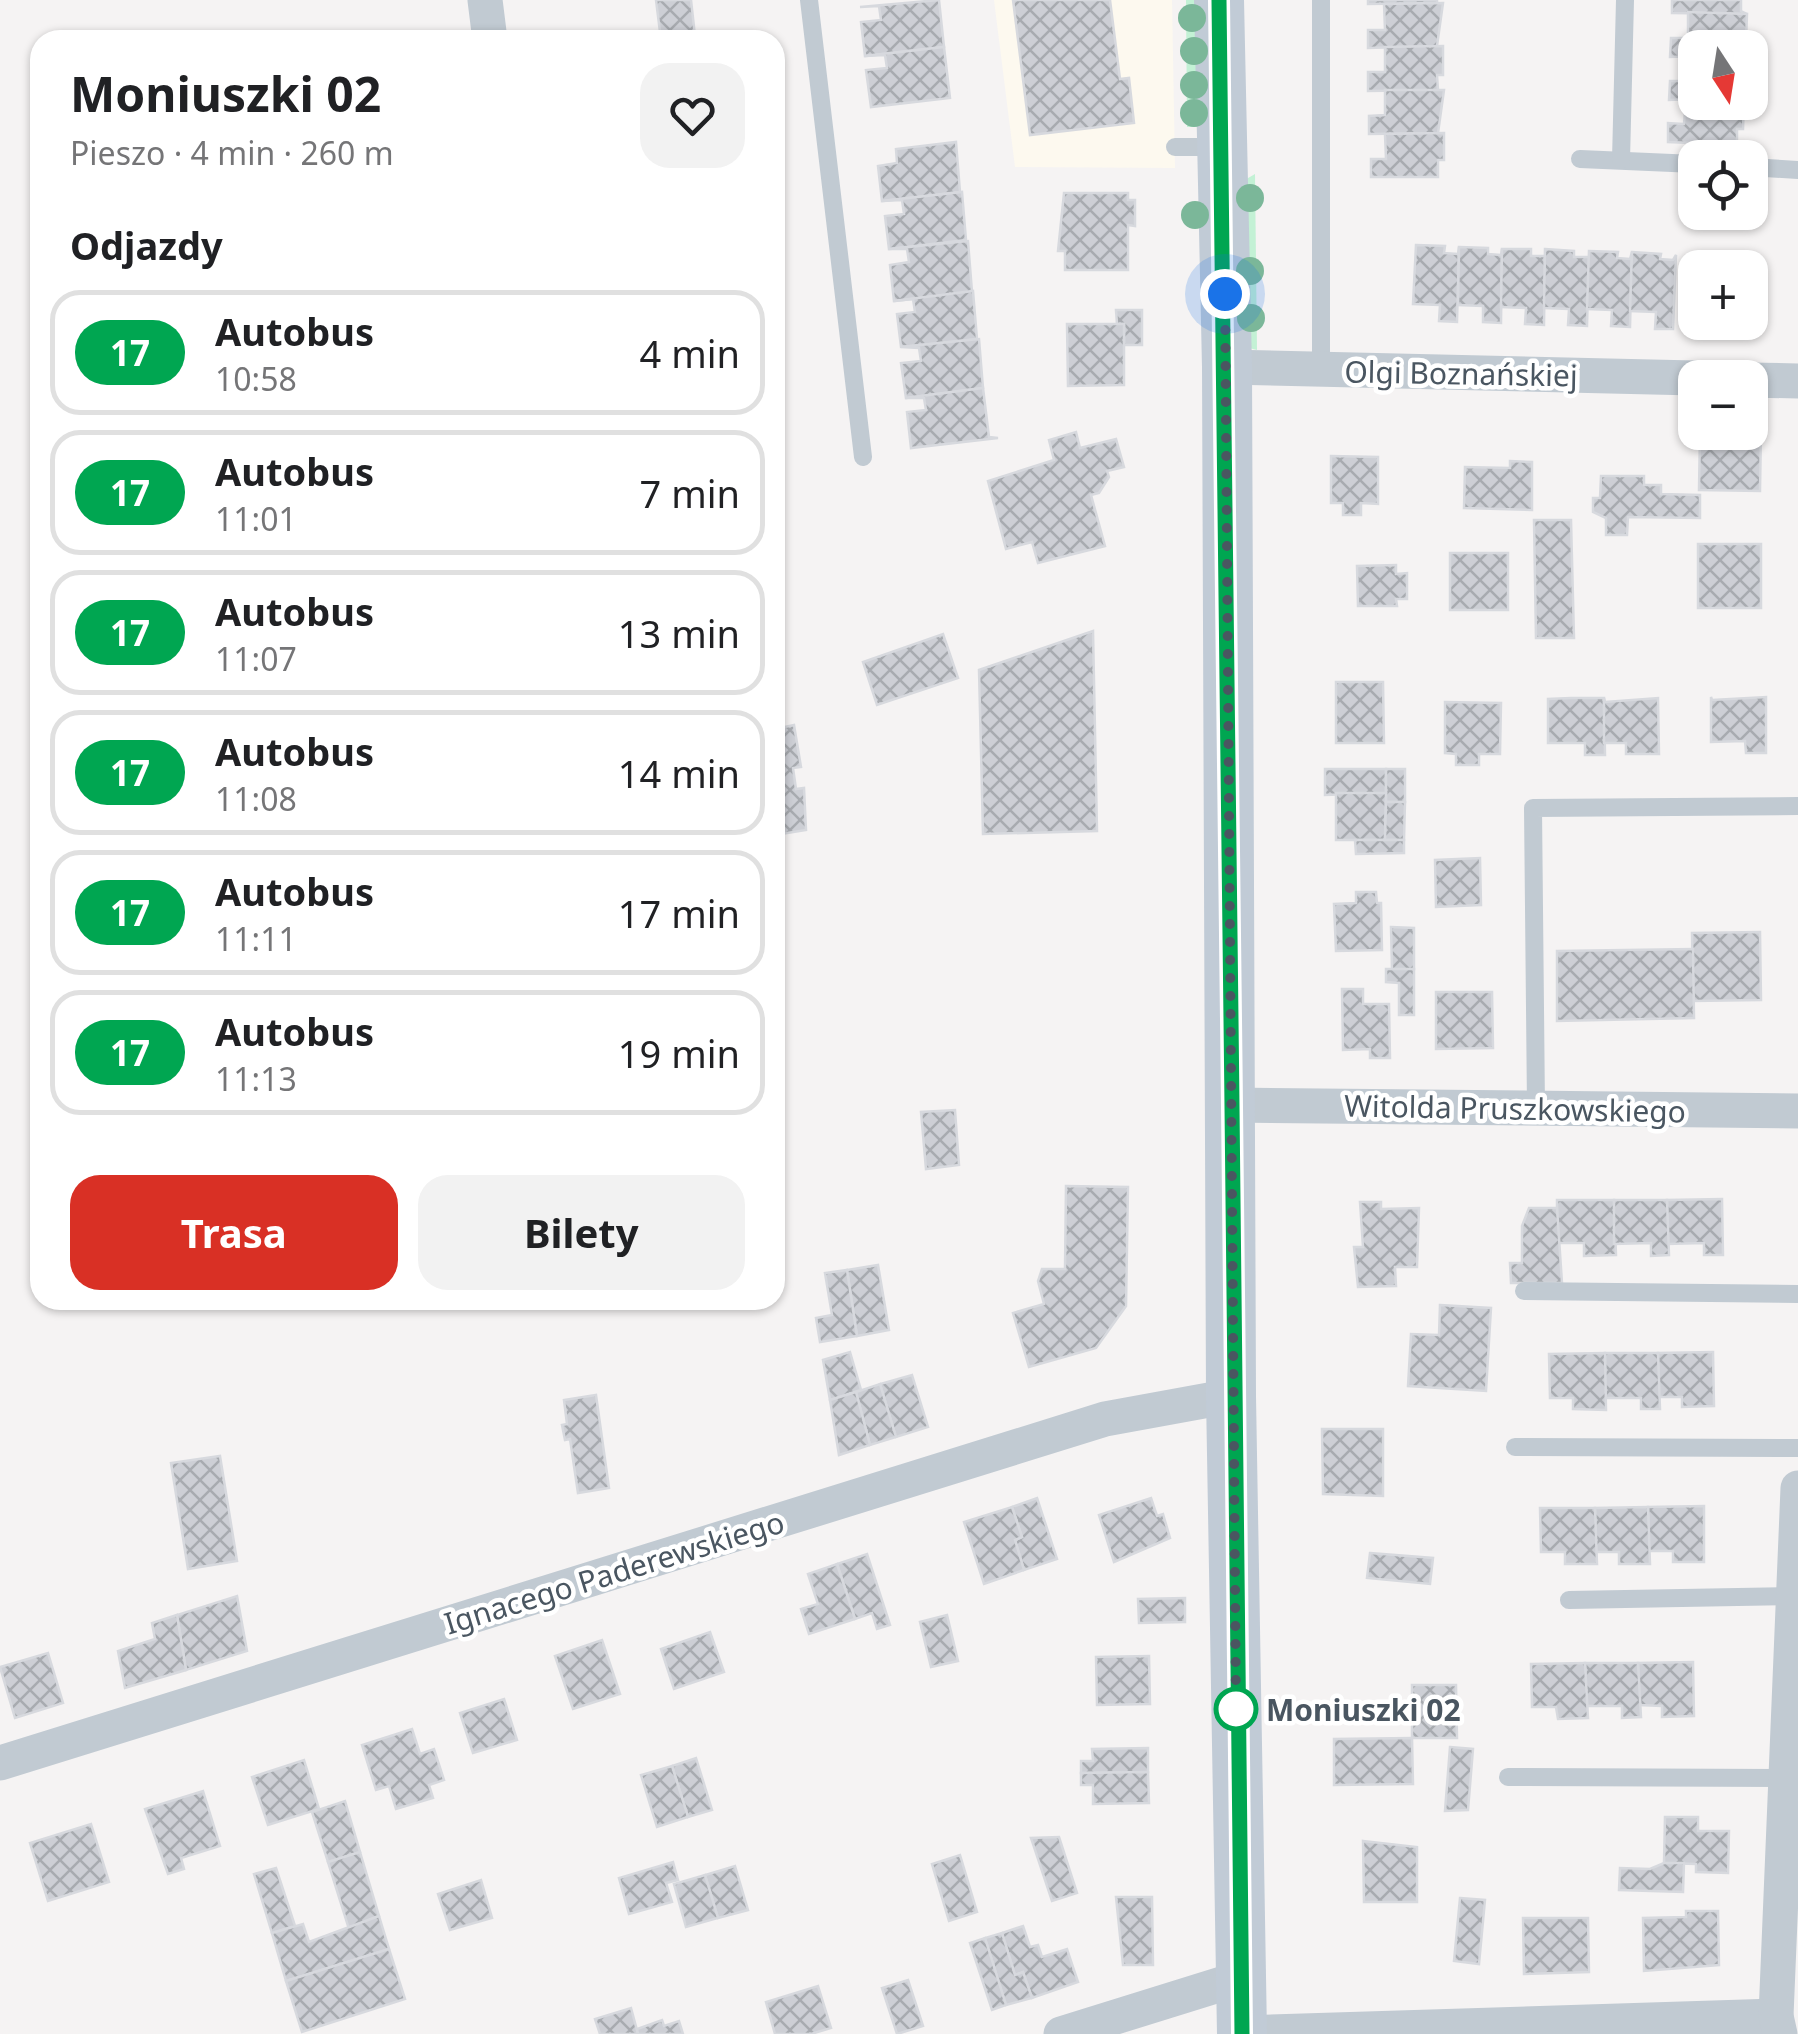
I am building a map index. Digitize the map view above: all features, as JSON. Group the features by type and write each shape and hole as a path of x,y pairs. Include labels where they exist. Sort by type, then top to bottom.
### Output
{"street":[{"path":"485,0 489,30"},
{"path":"1219,0 1198,147 1226,367 1231,1396 1242,2034 1778,2025 1792,1860 1789,1778 1796,1675 1798,1488"},
{"name":"Olgi Boznańskiej","path":"1226,367 1678,378"},
{"path":"1768,380 1798,381"},
{"name":"Witolda Pruszkowskiego","path":"1231,1105 1798,1111"},
{"name":"Ignacego Paderewskiego","path":"0,1763 1105,1419 1231,1396"},
{"path":"1061,2034 1241,1978"}],"lane":[{"path":"809,0 863,457"},
{"path":"1320,370 1321,0"},
{"path":"1621,160 1626,0"},
{"path":"1580,159 1678,163"},
{"path":"1768,168 1798,170"},
{"path":"1536,1108 1534,808 1798,806"},
{"path":"1524,1291 1798,1294"},
{"path":"1515,1448 1798,1448"},
{"path":"1569,1600 1795,1596"},
{"path":"1508,1776 1789,1778"}],"shaded area":[{"path":"994,0 1172,0 1175,168 1015,167"}],"green space":[{"path":"1186,0 1199,0 1200,127 1187,127"},
{"path":"1255,174 1257,350 1249,348 1243,181"}],"building":[{"path":"656,0 691,0 694,30 660,30"},
{"path":"939,0 944,47 865,56 861,22 881,20 879,6 860,7"},
{"path":"1013,0 1110,0 1120,79 1129,78 1134,123 1030,135"},
{"path":"1368,0 1437,0 1437,3 1368,4"},
{"path":"1672,0 1741,0 1741,11 1747,14 1672,13"},
{"path":"1443,3 1437,46 1368,48 1368,30 1385,30 1384,4"},
{"path":"1688,12 1747,14 1746,30 1688,30"},
{"path":"1671,38 1678,38 1678,57 1670,57"},
{"path":"1443,46 1443,75 1437,75 1438,90 1368,91 1368,72 1385,72 1385,47"},
{"path":"944,47 950,98 871,107 866,70 887,68 885,55 865,56"},
{"path":"1670,81 1678,81 1678,100 1669,100"},
{"path":"1385,90 1444,90 1438,133 1369,134 1369,116 1385,115"},
{"path":"1684,120 1743,120 1743,129 1737,129 1737,140 1668,142 1668,123 1684,124"},
{"path":"1444,133 1444,160 1438,160 1438,177 1371,177 1371,159 1386,159 1385,134"},
{"path":"956,142 960,192 882,201 878,166 897,163 896,149"},
{"path":"962,192 966,240 889,249 885,216 904,214 902,200 882,201"},
{"path":"1064,193 1128,193 1128,200 1135,200 1135,226 1128,225 1128,270 1065,270 1065,251 1058,251"},
{"path":"968,241 972,292 894,301 890,265 909,262 907,249 889,249"},
{"path":"1416,245 1445,246 1444,253 1458,254 1459,247 1457,322 1439,321 1440,305 1413,304"},
{"path":"1459,247 1488,248 1488,254 1501,255 1502,249 1501,323 1483,322 1483,306 1458,305"},
{"path":"1502,249 1531,249 1531,256 1545,256 1544,325 1525,324 1526,308 1501,307"},
{"path":"1545,249 1574,251 1574,257 1589,257 1587,326 1568,325 1569,309 1544,308"},
{"path":"1589,251 1618,252 1617,258 1630,259 1632,252 1630,327 1611,326 1612,310 1587,309"},
{"path":"1632,252 1661,254 1660,259 1673,260 1676,255 1673,329 1655,329 1656,312 1630,311"},
{"path":"973,291 977,339 901,347 897,314 915,312 913,299 894,301"},
{"path":"1116,310 1142,310 1142,345 1124,345 1124,324 1117,324"},
{"path":"1067,324 1124,324 1124,385 1068,386"},
{"path":"979,339 983,388 906,398 901,363 921,361 919,348 901,347"},
{"path":"983,388 989,437 998,438 911,448 907,412 926,410 924,398 906,398"},
{"path":"1076,432 1080,448 1116,439 1124,467 1107,471 1109,477 1099,493 1091,495 1105,546 1038,563 1032,542 1006,549 988,481 1054,460 1049,440"},
{"path":"1700,450 1761,450 1760,491 1699,490"},
{"path":"1331,456 1378,457 1378,504 1361,503 1361,515 1343,515 1343,503 1331,503"},
{"path":"1510,461 1532,462 1532,510 1464,508 1465,467 1510,468"},
{"path":"1601,476 1644,476 1644,485 1661,485 1661,494 1700,495 1700,518 1628,517 1627,535 1606,535 1606,518 1593,512 1593,498 1600,498"},
{"path":"1534,520 1571,520 1574,638 1536,638"},
{"path":"1698,544 1761,544 1761,608 1698,608"},
{"path":"1450,553 1508,553 1508,610 1450,610"},
{"path":"1396,565 1396,574 1407,573 1407,599 1396,599 1397,606 1358,606 1357,566"},
{"path":"1093,631 1097,831 983,834 979,670"},
{"path":"943,634 958,678 877,705 863,662"},
{"path":"1336,682 1383,682 1384,743 1336,743"},
{"path":"1711,697 1766,697 1766,753 1746,753 1745,741 1711,742"},
{"path":"1604,698 1605,755 1585,755 1585,743 1548,743 1548,699"},
{"path":"1604,698 1605,702 1658,698 1659,754 1626,754 1626,743 1604,743"},
{"path":"1445,702 1501,703 1500,754 1479,754 1479,765 1456,765 1456,754 1445,753"},
{"path":"794,725 801,767 793,768 796,789 804,788 806,830 785,833 785,727"},
{"path":"1325,769 1386,769 1386,793 1325,795"},
{"path":"1386,769 1405,769 1405,802 1386,802"},
{"path":"1336,793 1386,793 1385,840 1336,840"},
{"path":"1386,802 1405,802 1404,840 1385,840"},
{"path":"1355,840 1404,840 1404,853 1356,854"},
{"path":"1480,858 1481,905 1436,907 1435,860"},
{"path":"1356,892 1376,892 1377,903 1381,903 1382,950 1336,951 1334,904 1356,903"},
{"path":"1391,927 1414,928 1414,969 1392,970"},
{"path":"1760,932 1761,1000 1693,1001 1692,933"},
{"path":"1693,949 1694,1018 1557,1021 1557,951"},
{"path":"1386,969 1414,969 1414,1015 1399,1015 1399,983 1386,982"},
{"path":"1342,989 1363,989 1363,1004 1389,1004 1390,1058 1370,1058 1370,1049 1343,1050"},
{"path":"1436,992 1492,992 1493,1048 1436,1049"},
{"path":"955,1110 959,1165 926,1169 921,1112"},
{"path":"1066,1186 1128,1187 1126,1306 1096,1348 1029,1367 1013,1313 1044,1304 1038,1281 1042,1269 1065,1269"},
{"path":"1722,1199 1723,1255 1704,1255 1704,1243 1667,1244 1667,1200"},
{"path":"1557,1200 1614,1200 1616,1255 1584,1256 1584,1243 1557,1243"},
{"path":"1614,1200 1667,1200 1669,1255 1651,1256 1651,1243 1614,1244"},
{"path":"1360,1202 1381,1202 1381,1209 1419,1208 1417,1267 1395,1267 1396,1286 1358,1287 1354,1247 1363,1247"},
{"path":"1529,1208 1557,1208 1562,1283 1511,1283 1510,1263 1522,1263 1522,1226"},
{"path":"878,1265 889,1330 857,1336 847,1270"},
{"path":"847,1270 857,1336 820,1342 816,1318 832,1315 825,1273"},
{"path":"1440,1305 1491,1308 1486,1391 1408,1386 1411,1334 1439,1335"},
{"path":"850,1352 861,1390 830,1400 823,1360"},
{"path":"1713,1352 1714,1406 1682,1407 1682,1397 1658,1397 1658,1353"},
{"path":"1605,1353 1658,1353 1660,1409 1641,1409 1641,1398 1605,1398"},
{"path":"1605,1353 1606,1410 1573,1409 1573,1398 1550,1398 1549,1354"},
{"path":"912,1375 928,1427 896,1437 880,1384"},
{"path":"880,1384 896,1437 870,1445 856,1392"},
{"path":"856,1392 870,1445 839,1455 830,1400"},
{"path":"596,1395 609,1488 578,1493 570,1439 565,1440 562,1425 567,1424 564,1400"},
{"path":"1322,1429 1383,1429 1383,1496 1323,1494"},
{"path":"220,1456 237,1561 188,1569 171,1463"},
{"path":"1037,1498 1057,1559 1024,1570 1015,1540 1022,1537 1012,1507"},
{"path":"1151,1498 1157,1516 1163,1514 1170,1538 1114,1562 1099,1515"},
{"path":"1704,1506 1704,1562 1673,1562 1673,1551 1649,1551 1648,1507"},
{"path":"1012,1507 1022,1537 1015,1540 1024,1570 984,1584 964,1522"},
{"path":"1648,1507 1650,1564 1619,1564 1619,1552 1595,1552 1595,1508"},
{"path":"1540,1508 1595,1508 1597,1564 1565,1564 1565,1552 1541,1552"},
{"path":"1370,1553 1433,1558 1430,1584 1367,1578"},
{"path":"867,1554 890,1625 877,1629 872,1613 855,1619 837,1564"},
{"path":"837,1564 855,1619 809,1634 801,1609 818,1604 808,1574"},
{"path":"237,1596 247,1651 186,1670 177,1615"},
{"path":"1185,1598 1185,1622 1139,1623 1138,1599"},
{"path":"177,1615 186,1670 125,1688 118,1651 155,1639 152,1623"},
{"path":"947,1615 958,1661 931,1667 920,1622"},
{"path":"710,1632 724,1672 674,1689 661,1649"},
{"path":"602,1640 620,1694 573,1709 555,1656"},
{"path":"48,1653 63,1703 15,1718 0,1667"},
{"path":"1149,1656 1150,1704 1097,1705 1096,1657"},
{"path":"1693,1662 1694,1716 1662,1717 1662,1706 1639,1705 1638,1663"},
{"path":"1585,1663 1638,1663 1641,1717 1622,1718 1622,1706 1586,1706"},
{"path":"1585,1663 1588,1718 1558,1719 1556,1707 1532,1707 1531,1664"},
{"path":"1412,1685 1456,1685 1457,1738 1412,1738"},
{"path":"504,1699 517,1740 473,1753 460,1713"},
{"path":"412,1729 420,1754 434,1749 444,1780 429,1785 433,1798 396,1809 389,1786 376,1790 362,1745"},
{"path":"1412,1738 1413,1784 1334,1785 1334,1739"},
{"path":"1450,1747 1473,1749 1468,1810 1445,1811"},
{"path":"1148,1748 1148,1772 1081,1773 1081,1761 1093,1761 1092,1749"},
{"path":"696,1758 712,1810 688,1817 672,1766"},
{"path":"304,1760 319,1809 268,1825 252,1777"},
{"path":"672,1766 688,1817 657,1827 641,1775"},
{"path":"1148,1772 1149,1803 1093,1804 1093,1785 1081,1785 1081,1773"},
{"path":"203,1791 220,1846 181,1858 184,1869 168,1874 145,1809"},
{"path":"345,1801 360,1852 328,1862 312,1812"},
{"path":"1665,1817 1698,1817 1698,1831 1729,1831 1728,1873 1696,1872 1696,1864 1664,1863"},
{"path":"91,1824 109,1882 48,1901 30,1843"},
{"path":"1059,1837 1077,1893 1052,1901 1031,1838"},
{"path":"1363,1841 1417,1847 1417,1902 1364,1902"},
{"path":"360,1852 379,1916 349,1929 328,1862"},
{"path":"960,1855 977,1912 949,1921 932,1864"},
{"path":"673,1862 678,1880 666,1883 672,1902 629,1914 619,1878"},
{"path":"1664,1863 1684,1863 1683,1892 1619,1890 1620,1868 1650,1869"},
{"path":"735,1866 748,1910 718,1918 705,1875"},
{"path":"276,1868 295,1926 272,1933 254,1874"},
{"path":"705,1875 718,1918 686,1927 674,1884"},
{"path":"481,1880 492,1918 450,1930 438,1894"},
{"path":"1116,1897 1152,1897 1153,1965 1123,1965"},
{"path":"1460,1898 1485,1900 1479,1964 1454,1961"},
{"path":"1686,1911 1718,1911 1719,1965 1644,1971 1643,1918 1686,1917"},
{"path":"379,1916 389,1949 286,1981 272,1933 303,1924 309,1942"},
{"path":"1523,1918 1588,1918 1589,1972 1524,1974"},
{"path":"1023,1926 1030,1947 1038,1945 1042,1957 1067,1949 1078,1982 1032,1998 1023,1972 1015,1975 1002,1933"},
{"path":"1002,1933 1015,1975 1023,1972 1032,1998 1006,2005 985,1938"},
{"path":"985,1938 1006,2005 992,2010 970,1943"},
{"path":"389,1949 405,1999 302,2032 286,1981"},
{"path":"908,1980 923,2026 897,2034 882,1988"},
{"path":"818,1986 831,2028 811,2034 775,2034 766,2002"},
{"path":"631,2008 638,2034 600,2034 595,2019"},
{"path":"662,2020 664,2026 679,2021 683,2034 638,2034 637,2029"}],"bus line":[{"name":"17","path":"1219,0 1226,367 1231,1396 1242,2034"}],"place":[{"name":"Moniuszki 02","path":"1236,1709"}],"route":[{"path":"1225,294 1236,1709"}]}
